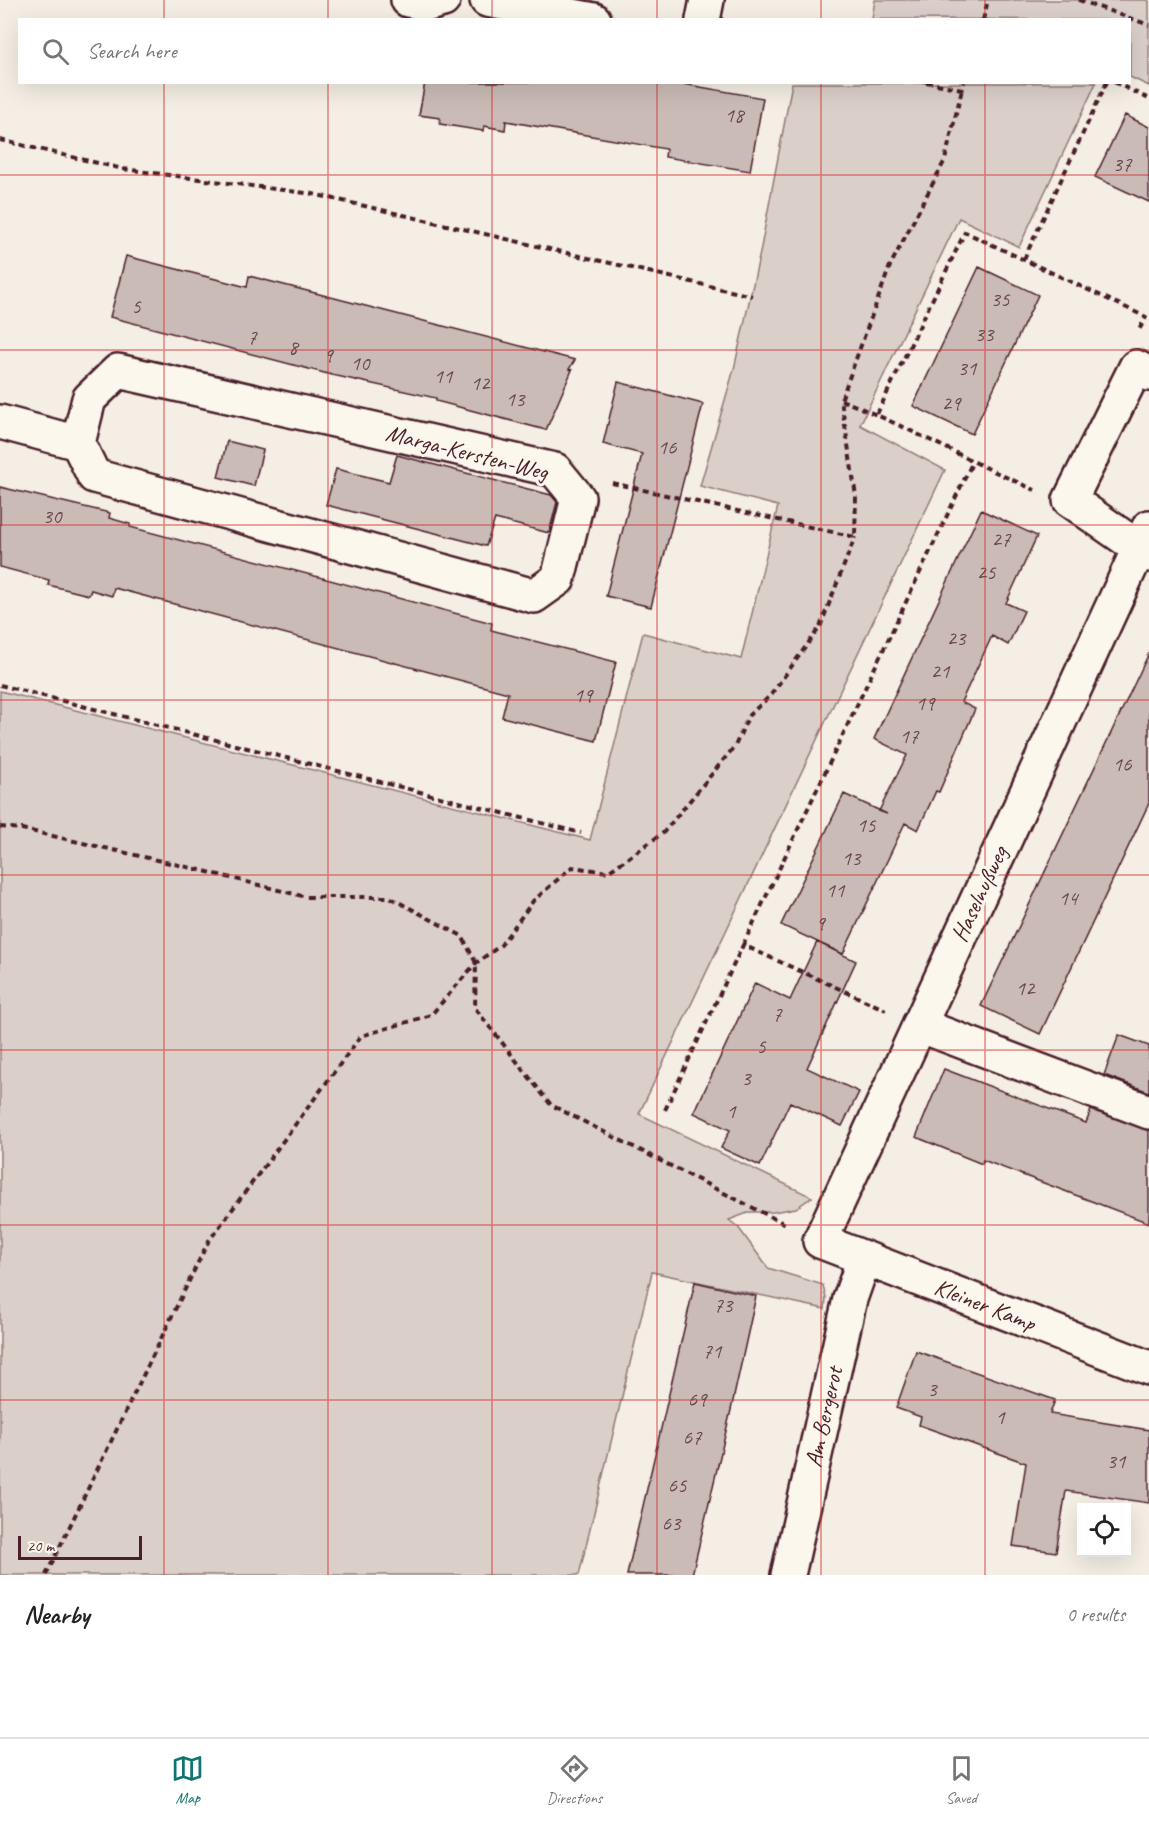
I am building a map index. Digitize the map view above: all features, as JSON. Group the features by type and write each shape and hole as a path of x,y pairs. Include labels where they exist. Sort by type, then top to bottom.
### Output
{"street":[{"path":"408,0 429,4 443,0"},
{"path":"487,0 583,18"},
{"path":"703,18 707,0"},
{"name":"Marga-Kersten-Weg","path":"118,371 555,470 578,498 558,579 534,596 93,476 78,443 89,399 118,371"},
{"path":"1071,500 1142,371"},
{"path":"0,422 78,443"},
{"name":"Haselnußweg","path":"820,1241 1145,543 1071,500"},
{"path":"919,1025 1149,1112"},
{"name":"Kleiner Kamp","path":"820,1241 1147,1363"},
{"name":"Am Bergerot","path":"788,1575 850,1299 864,1259"}],"path":[{"path":"984,18 988,0"},
{"path":"1079,0 1129,18"},
{"path":"1131,19 1149,25"},
{"path":"936,84 962,89"},
{"path":"46,1575 208,1242 361,1036 431,1014 476,963 501,945 533,901 572,867 608,872 663,833 735,746 749,715 770,696 820,627 855,537 856,496 841,400 890,266 945,160 963,84"},
{"path":"1024,259 1106,84"},
{"path":"1118,84 1149,99"},
{"path":"0,140 123,169 313,194 752,297"},
{"path":"877,414 965,232 1146,317 1131,348 1142,371"},
{"path":"841,400 877,414 972,463 1045,495 1071,500"},
{"path":"665,1110 972,463"},
{"path":"555,470 855,537"},
{"path":"0,685 581,833"},
{"path":"0,827 22,829 196,868 306,897 389,897 462,936 476,963 475,1008 551,1105 820,1241"},
{"path":"743,945 919,1025"}],"shaded area":[{"path":"875,0 1145,0 1149,1 1149,86 1131,77 1131,18 872,18"},
{"path":"792,84 1096,84 1019,247 959,218 860,425 945,470 639,1114 812,1197 796,1208 773,1212 750,1212 729,1220 738,1227 768,1268 823,1285 826,1298 825,1309 652,1272 579,1575 0,1575 0,691 590,840 643,633 741,659 778,506 700,486 734,369 760,253"}],"building":[{"path":"425,84 683,84 763,98 750,171 665,157 666,149 506,121 505,130 484,126 483,131 440,124 440,118 419,115"},
{"path":"1125,115 1149,127 1149,202 1095,177"},
{"path":"126,256 247,287 249,276 575,360 569,369 572,370 546,430 436,401 436,398 328,374 110,317"},
{"path":"979,267 1038,295 972,434 913,406"},
{"path":"618,382 703,404 651,607 606,596 642,454 603,444"},
{"path":"227,441 263,450 254,486 218,477"},
{"path":"397,455 551,495 557,502 549,533 495,519 486,546 326,505 336,469 389,482"},
{"path":"0,487 110,513 109,518 130,524 130,527 492,623 491,630 616,662 596,741 502,717 508,693 114,588 112,596 91,590 89,595 48,585 49,580 0,567"},
{"path":"981,510 1037,536 1006,603 1024,611 1008,645 992,636 961,702 975,709 939,792 936,791 918,830 905,823 843,954 781,925 844,794 879,810 907,755 874,739"},
{"path":"1149,653 1149,803 1040,1034 981,1006"},
{"path":"817,942 856,961 807,1068 859,1092 842,1126 790,1102 760,1166 721,1148 730,1130 694,1113 755,983 790,1000"},
{"path":"1119,1035 1149,1046 1149,1092 1104,1075"},
{"path":"944,1069 1086,1123 1091,1110 1149,1130 1149,1223 983,1160 982,1164 916,1137"},
{"path":"695,1282 756,1296 731,1410 692,1575 627,1575"},
{"path":"916,1351 1055,1400 1050,1414 1149,1430 1149,1503 1066,1491 1056,1552 1013,1546 1026,1463 919,1425 921,1417 896,1408"}]}
